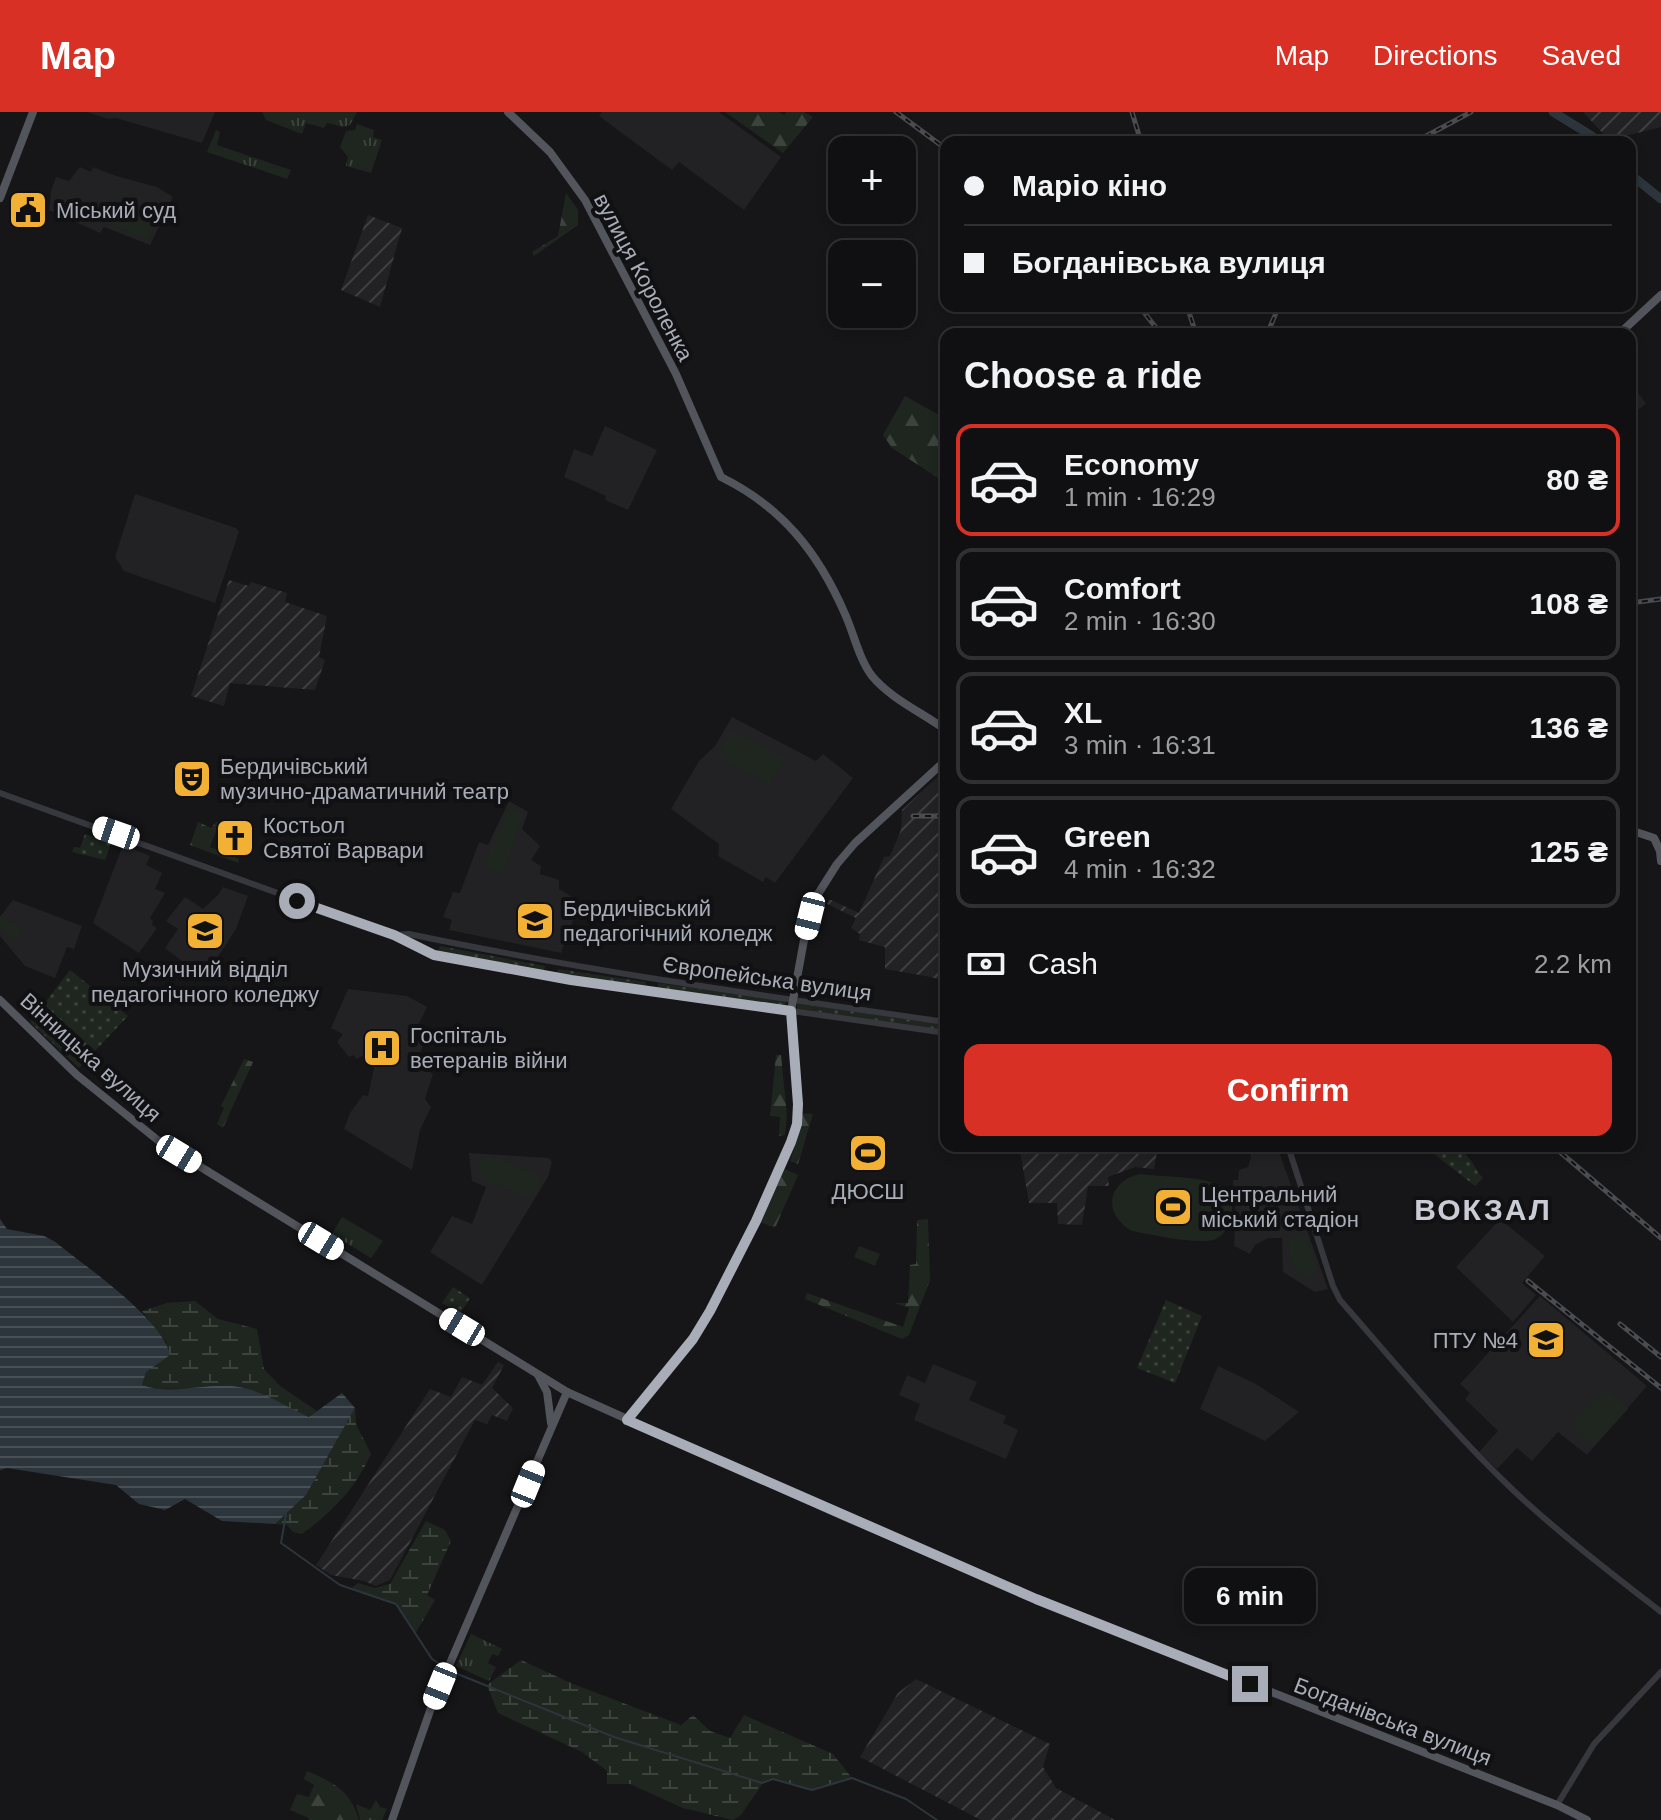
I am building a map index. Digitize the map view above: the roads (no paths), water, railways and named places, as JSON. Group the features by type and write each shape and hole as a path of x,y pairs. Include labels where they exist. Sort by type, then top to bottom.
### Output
{"main road":[{"path":"0,198 33,112"},
{"name":"вулиця Короленка","path":"508,112 550,152 585,200 676,374 721,477 748,490 772,508 818,563 838,597 872,675 940,726"},
{"path":"1625,328 1661,295"},
{"path":"627,1420 693,1339 710,1311 756,1221 791,1142 797,1124 798,1104 792,999 810,916 827,878 855,843 940,765"},
{"path":"1636,831 1651,836 1657,843 1661,861"},
{"name":"Вінницька вулиця","path":"0,1000 77,1075 160,1142 564,1390"},
{"path":"538,1375 550,1404"},
{"path":"392,1820 430,1709 561,1406 564,1390 554,1388 550,1404 551,1429"},
{"name":"Богданівська вулиця","path":"564,1390 1036,1599 1557,1805 1587,1820"},
{"path":"561,1406 570,1400 581,1399"}],"street":[{"name":"Європейська вулиця","path":"0,793 394,935 434,955 516,971 940,1032"},
{"name":"Європейська вулиця","path":"394,935 409,934 642,978 940,1021"},
{"path":"1290,1152 1340,1300 1512,1488 1548,1522 1661,1612"},
{"path":"1557,1805 1594,1744 1661,1672"}],"waterway":[{"path":"1553,112 1592,136"},
{"path":"1636,179 1661,199"},
{"path":"286,1514 281,1543 340,1585 396,1604 432,1659 440,1664"},
{"path":"455,1673 614,1737 762,1783 773,1779 812,1790 852,1778 906,1799 937,1820"}],"railway":[{"path":"896,112 940,145"},
{"path":"1132,112 1139,136"},
{"path":"1426,136 1471,112"},
{"path":"1144,312 1156,328"},
{"path":"1189,312 1194,328"},
{"path":"1270,328 1276,312"},
{"path":"1636,602 1661,599"},
{"path":"913,816 940,816"},
{"path":"1560,1152 1661,1238"},
{"path":"1528,1281 1661,1388"},
{"path":"1620,1324 1661,1357"}],"place":[{"name":"Міський суд","path":"28,210"},
{"name":"Бердичівський музично-драматичний театр","path":"192,779"},
{"name":"Костьол Святої Варвари","path":"235,838"},
{"name":"Бердичівський педагогічний коледж","path":"535,921"},
{"name":"Музичний відділ педагогічного коледжу","path":"205,931"},
{"name":"Госпіталь ветеранів війни","path":"382,1048"},
{"name":"ДЮСШ","path":"868,1153"},
{"name":"Центральний міський стадіон","path":"1173,1207"},
{"name":"ПТУ №4","path":"1546,1340"}],"district":[{"name":"ВОКЗАЛ","path":"1483,1210"}]}
